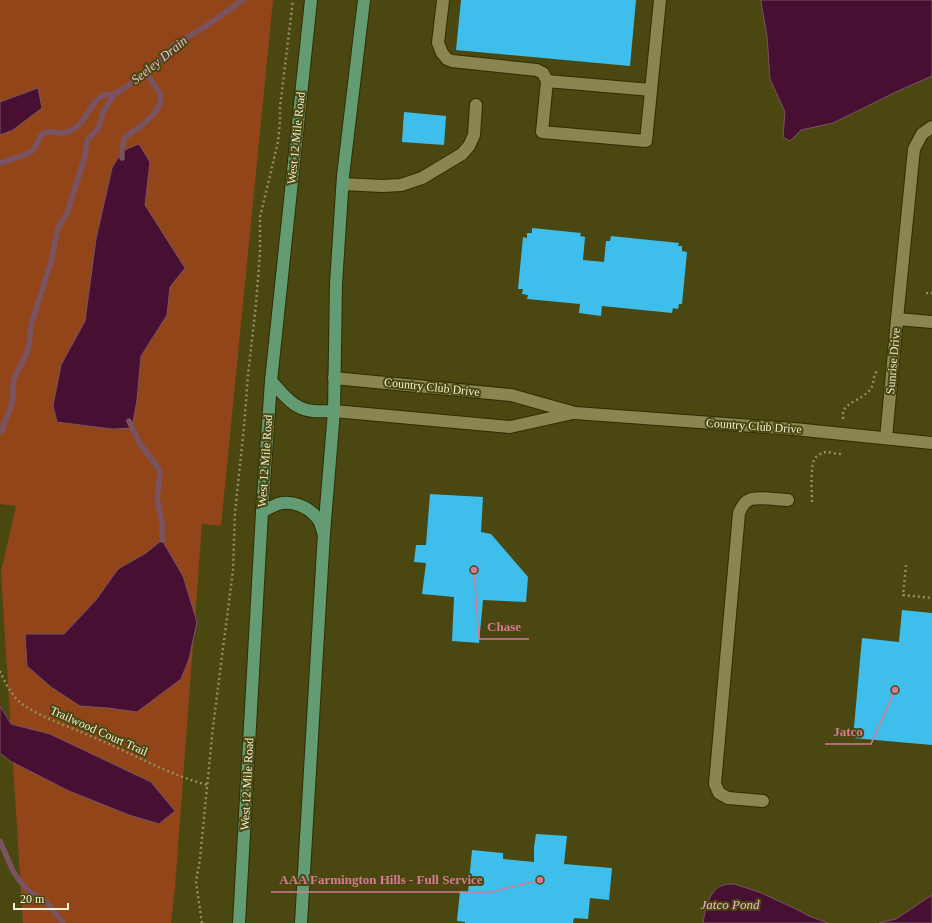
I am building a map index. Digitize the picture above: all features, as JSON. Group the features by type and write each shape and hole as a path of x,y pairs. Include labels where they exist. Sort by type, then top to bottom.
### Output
{"main road":[{"name":"West 12 Mile Road","path":"239,923 262,512 271,381 311,0"},
{"path":"301,923 324,533 334,412 336,284 343,184 364,0"},
{"path":"271,381 286,398 300,408 315,411 334,412"},
{"path":"262,512 278,504 287,502 296,503 318,518 324,533"}],"street":[{"path":"443,0 438,43 442,53 447,59 452,61 537,70 543,73 547,81 542,132 646,141 660,0"},
{"path":"547,81 652,90"},
{"path":"343,184 382,186 401,185 422,178 462,154 469,146 474,135 476,105"},
{"path":"897,319 914,149 922,134 932,127"},
{"name":"Sunrise Drive","path":"886,438 897,319 932,322"},
{"name":"Country Club Drive","path":"334,378 511,395 575,413 794,429 932,443"},
{"name":"Country Club Drive","path":"334,412 510,427 575,413"},
{"path":"763,801 728,798 719,793 715,784 715,776 739,513 743,505 749,500 758,498 788,500"}],"path":[{"path":"202,923 196,882 208,785 213,727 233,570 235,512 260,252 260,217 273,167 278,137 280,107 294,0"},
{"path":"926,293 932,293"},
{"path":"843,419 843,412 846,408 873,387 874,375 878,369 893,359"},
{"path":"812,502 812,468 814,459 818,455 828,452 832,454 840,454 840,450"},
{"path":"906,565 903,595 932,598"},
{"name":"Trailwood Court Trail","path":"0,671 17,700 30,709 169,772 208,785"}],"shaded area":[{"path":"0,0 273,0 221,526 202,524 171,923 23,923 1,572 16,506 0,504"}],"water":[{"path":"761,0 932,0 932,76 833,123 801,130 790,141 783,137 785,112 770,79 767,36"},
{"path":"38,88 42,108 13,130 0,135 0,102"},
{"path":"139,144 150,162 145,205 185,268 170,287 167,315 141,356 137,400 132,428 112,429 57,422 53,406 61,365 85,321 96,239 112,168 122,151"},
{"path":"162,540 183,576 197,622 189,659 181,679 137,712 80,706 51,687 27,666 25,634 64,634 96,600 118,569 146,553"},
{"path":"0,706 11,724 50,734 151,782 175,811 159,824 129,815 69,791 10,761 0,753"},
{"name":"Jatco Pond","path":"734,884 759,892 809,916 828,923 703,923 708,902 713,892 723,885"},
{"path":"932,895 932,923 879,923 896,919"}],"building":[{"path":"461,0 636,0 630,66 456,50"},
{"path":"404,112 446,116 444,145 402,142"},
{"path":"532,228 581,233 580,236 585,237 583,260 604,262 606,241 610,241 611,236 679,243 678,246 682,246 682,251 687,252 682,304 679,304 678,309 673,308 672,313 602,306 601,316 579,313 580,304 527,299 528,295 522,294 523,289 518,289 523,237 527,238 527,233 532,233"},
{"path":"430,494 483,497 481,532 491,534 528,577 526,602 483,600 479,643 452,641 454,597 422,594 426,563 414,562 416,545 426,545"},
{"path":"902,610 932,613 932,745 853,738 862,638 899,642"},
{"path":"536,834 567,836 564,864 612,868 609,900 590,898 588,919 574,918 573,923 465,923 457,921 460,891 468,892 472,850 503,853 503,859 534,862"}],"waterway":[{"name":"Seeley Drain","path":"0,163 32,151 44,133 71,131 83,120 94,103 103,95 115,94 146,73 157,64 174,45 206,26 243,0"},
{"path":"122,158 124,139 154,114 160,104 160,93 146,73"},
{"path":"0,432 13,400 13,383 26,355 29,345 31,325 51,262 58,228 67,213 85,156 87,140 98,129 103,112 115,94"},
{"path":"129,421 140,444 159,469 160,474 157,498 162,522 162,540"},
{"path":"0,841 13,871 19,880 30,892 47,903 63,923"}],"place":[{"name":"Chase","path":"474,570"},
{"name":"Jatco","path":"895,690"},
{"name":"AAA Farmington Hills - Full Service","path":"540,880"}]}
